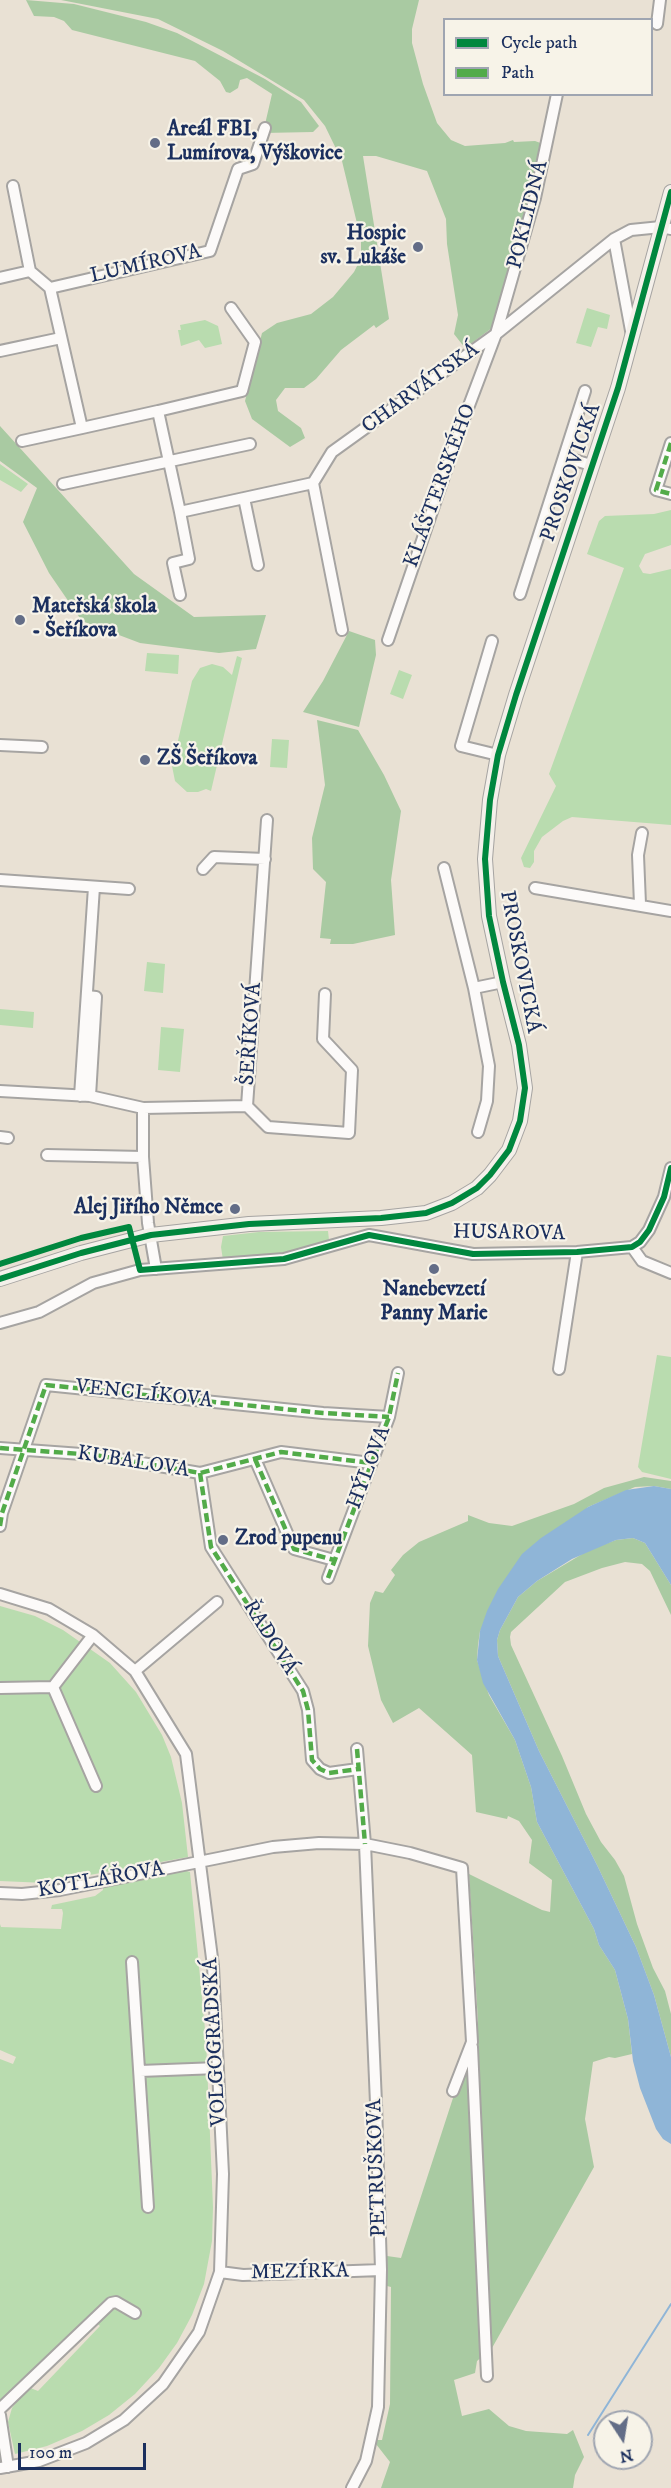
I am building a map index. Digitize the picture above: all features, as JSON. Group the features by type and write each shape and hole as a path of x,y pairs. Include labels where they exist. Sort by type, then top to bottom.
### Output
{"street":[{"path":"657,24 660,0"},
{"name":"POKLIDNÁ","path":"496,334 535,198 557,96"},
{"name":"LUMÍROVA","path":"50,288 210,251 238,169 253,164 265,128"},
{"path":"13,186 30,271 50,288 82,428"},
{"name":"PROSKOVICKÁ","path":"0,1279 81,1253 150,1235 249,1224 411,1215 441,1208 470,1193 490,1175 509,1150 518,1130 524,1105 523,1063 489,916 485,859 487,819 498,755 618,388 666,228 671,192"},
{"name":"CHARVÁTSKÁ","path":"313,483 332,452 496,334 614,239 631,230 666,228"},
{"path":"614,239 632,337"},
{"path":"0,278 30,271"},
{"path":"22,441 242,391 255,342 231,308"},
{"name":"KLÁŠTERSKÉHO","path":"388,640 462,424 496,334"},
{"path":"0,351 61,338"},
{"name":"PROSKOVICKÁ","path":"520,594 585,391"},
{"path":"158,411 189,560 173,563 180,595"},
{"path":"671,443 656,490 671,494"},
{"path":"63,484 250,444"},
{"name":"PROSKOVICKÁ","path":"564,457 591,465"},
{"path":"180,512 313,483 342,630"},
{"path":"244,498 258,565"},
{"path":"492,640 460,746 498,755"},
{"path":"0,745 42,747"},
{"name":"ŠEŘÍKOVÁ","path":"0,1091 85,1096 143,1108 247,1106 267,820"},
{"path":"640,904 638,855 642,833"},
{"path":"202,869 214,857 265,859"},
{"path":"444,868 474,988 489,1066 487,1101 477,1132"},
{"path":"0,880 129,889"},
{"path":"85,1096 87,996 94,886"},
{"path":"535,888 671,910"},
{"name":"PROSKOVICKÁ","path":"474,988 503,982"},
{"path":"247,1106 268,1127 349,1133 352,1070 323,1039 326,994"},
{"path":"143,1108 143,1157 150,1235 156,1269"},
{"path":"47,1155 143,1157"},
{"path":"671,1168 664,1197 649,1230 640,1242 632,1247 642,1260 671,1273"},
{"name":"HUSAROVA","path":"0,1323 39,1312 93,1283 140,1270 284,1259 369,1235 472,1254 577,1252 632,1247"},
{"path":"559,1369 577,1252"},
{"name":"HÝLOVA","path":"328,1578 389,1417 398,1373"},
{"name":"VENCLÍKOVA","path":"0,1526 2,1513 46,1385 323,1413 389,1417"},
{"name":"KUBALOVA","path":"0,1448 95,1455 200,1473 281,1452 371,1463"},
{"path":"255,1459 294,1549 334,1560"},
{"name":"ŘADOVÁ","path":"200,1473 211,1547 303,1691 308,1710 312,1760 320,1769 328,1773 358,1770"},
{"name":"VOLGOGRADSKÁ","path":"0,1594 50,1609 93,1635 135,1671 186,1754 213,1966 223,2174 220,2272 199,2332 163,2384 124,2420 70,2451 39,2461 4,2467"},
{"path":"135,1671 217,1602"},
{"path":"53,1687 93,1635"},
{"path":"0,1688 53,1687"},
{"path":"53,1687 96,1786"},
{"path":"357,1749 365,1844"},
{"name":"KOTLÁŘOVA","path":"0,1893 22,1894 60,1890 273,1848 319,1843 365,1844 410,1853 462,1868 472,2042"},
{"name":"PETRUŠKOVA","path":"352,2488 366,2460 378,2407 381,2271 365,1844"},
{"path":"132,1962 148,2207"},
{"path":"453,2091 472,2042"},
{"path":"472,2042 487,2376"},
{"path":"140,2071 218,2068"},
{"name":"MEZÍRKA","path":"220,2272 243,2275 381,2271"},
{"path":"0,2409 111,2303 116,2302 135,2313"},
{"path":"0,2415 4,2467"}],"green space":[{"path":"26,0 74,4 146,22 177,33 265,79 301,102 319,126 313,132 263,133 272,94 247,78 240,80 238,88 230,93 226,92 220,81 195,61 72,30 64,21 54,17 34,16"},
{"path":"61,0 419,0 412,29 412,43 437,123 451,140 465,146 505,143 513,140 514,142 535,141 546,145 496,325 465,348 454,334 458,315 447,244 446,219 427,171 376,156 363,156 389,319 376,328 374,325 341,350 316,379 304,388 285,388 276,400 278,411 301,428 305,438 290,447 252,419 245,401 262,333 277,323 311,314 333,297 354,272 361,258 361,240 342,161 325,126 304,100 223,51 158,19"},
{"path":"587,308 610,315 607,329 598,327 591,347 576,343"},
{"path":"205,320 218,326 222,344 205,348 199,340 181,346 178,330 181,330 180,325"},
{"path":"0,426 134,574 194,617 266,615 256,649 219,653 140,643 82,621 49,573 23,522 37,488 0,461"},
{"path":"0,464 28,484 21,492 0,480"},
{"path":"671,510 671,545 645,554 639,566 643,573 650,574 671,569 671,825 572,817 542,837 534,851 534,862 530,868 524,867 521,858 556,786 549,774 624,568 587,554 599,521 605,516 654,514"},
{"path":"349,631 375,640 376,655 359,727 303,712 323,681"},
{"path":"147,653 179,655 178,674 145,671"},
{"path":"237,656 242,658 211,791 206,789 187,792 175,781 172,766 192,681 200,668 212,664 223,667 232,675"},
{"path":"399,670 412,675 403,699 390,694"},
{"path":"317,720 358,730 384,775 401,811 391,880 395,935 353,944 330,944 331,939 320,938 326,882 313,869 312,838 325,785"},
{"path":"272,739 289,740 287,768 270,767"},
{"path":"147,962 165,964 163,993 144,991"},
{"path":"0,1009 34,1012 33,1028 0,1025"},
{"path":"161,1027 184,1029 180,1072 158,1070"},
{"path":"328,1231 329,1240 279,1255 223,1260 221,1247 223,1236 259,1232"},
{"path":"657,1355 671,1357 671,1479 642,1472 638,1467"},
{"path":"644,1477 671,1481 671,1489 654,1486 635,1487 588,1507 480,1631 477,1660 489,1695 515,1740 531,1787 537,1822 594,1929 599,1945 615,1970 628,2019 632,2054 593,2062 585,2119 594,2167 492,2348 477,2361 475,2373 454,2380 462,2416 489,2409 509,2426 526,2431 567,2434 573,2430 584,2457 575,2475 573,2488 381,2488 390,2462 376,2444 376,2440 382,2440 390,2404 391,2287 387,2286 387,2256 401,2258 478,2021 469,1874 550,1912 552,1880 529,1863 532,1840 519,1821 508,1816 507,1819 476,1812 472,1755 419,1708 393,1723 381,1700 368,1646 370,1603 375,1591 383,1593 395,1575 391,1570 403,1555 419,1542 468,1521 468,1515 489,1523 512,1526 574,1504 604,1488"},
{"path":"633,1538 645,1543 671,1585 671,1615 650,1571 642,1564 625,1562 565,1582 511,1632 510,1637 511,1645 586,1814 601,1842 624,1876 637,1924 653,1968 665,1991 671,2014 671,2057 654,1995 636,1947 539,1751 498,1656 497,1640 500,1630 518,1597 537,1581 589,1550 616,1540"},
{"path":"0,1606 35,1616 63,1630 110,1663 136,1692 162,1735 171,1757 182,1803 188,1857 46,1883 0,1881"},
{"path":"183,1870 190,1872 206,2040 213,2207 212,2241 204,2284 192,2315 177,2343 159,2368 135,2394 109,2415 82,2431 47,2446 15,2454 8,2422 12,2408 28,2387 38,2391 100,2326 90,2317 9,2397 0,2401 0,2059 13,2064 16,2057 0,2050 0,1924 1,1927 61,1929 62,1909 51,1909 52,1905 95,1896 103,1890 103,1887"}],"water":[{"path":"654,1486 671,1489 671,1585 645,1543 633,1538 616,1540 572,1559 537,1581 518,1597 497,1640 498,1656 539,1751 636,1947 654,1995 671,2057 671,2144 663,2139 656,2129 640,2088 633,2061 628,2019 615,1970 599,1945 594,1929 537,1822 531,1787 515,1740 483,1683 477,1660 480,1631 487,1611 498,1589 522,1554 541,1538 588,1507 626,1490"}],"waterway":[{"path":"588,2435 671,2304"}],"marked path":[{"path":"671,443 656,490 671,494"},
{"path":"328,1578 389,1417 398,1373"},
{"path":"0,1526 2,1513 46,1385 323,1413 389,1417"},
{"path":"0,1448 95,1455 200,1473 281,1452 371,1463"},
{"path":"255,1459 294,1549 334,1560"},
{"path":"200,1473 211,1547 303,1691 308,1710 312,1760 320,1769 329,1773 358,1769"},
{"path":"357,1749 365,1844"}],"cycle path":[{"path":"0,1279 81,1253 151,1235 249,1224 381,1218 426,1213 452,1203 477,1188 509,1150 520,1121 525,1088 519,1045 489,916 485,859 490,800 498,755 618,388 671,192"},
{"path":"0,1264 81,1238 129,1227 140,1270 284,1259 369,1235 473,1254 577,1252 632,1247 640,1242 649,1230 664,1197 671,1168"}],"place":[{"name":"Areál FBI, Lumírova, Výškovice","path":"155,143"},
{"name":"Hospic sv. Lukáše","path":"418,247"},
{"name":"Mateřská škola - Šeříkova","path":"20,620"},
{"name":"ZŠ Šeříkova","path":"145,760"},
{"name":"Alej Jiřího Němce","path":"235,1209"},
{"name":"Nanebevzetí Panny Marie","path":"434,1269"},
{"name":"Zrod pupenu","path":"223,1540"}]}
